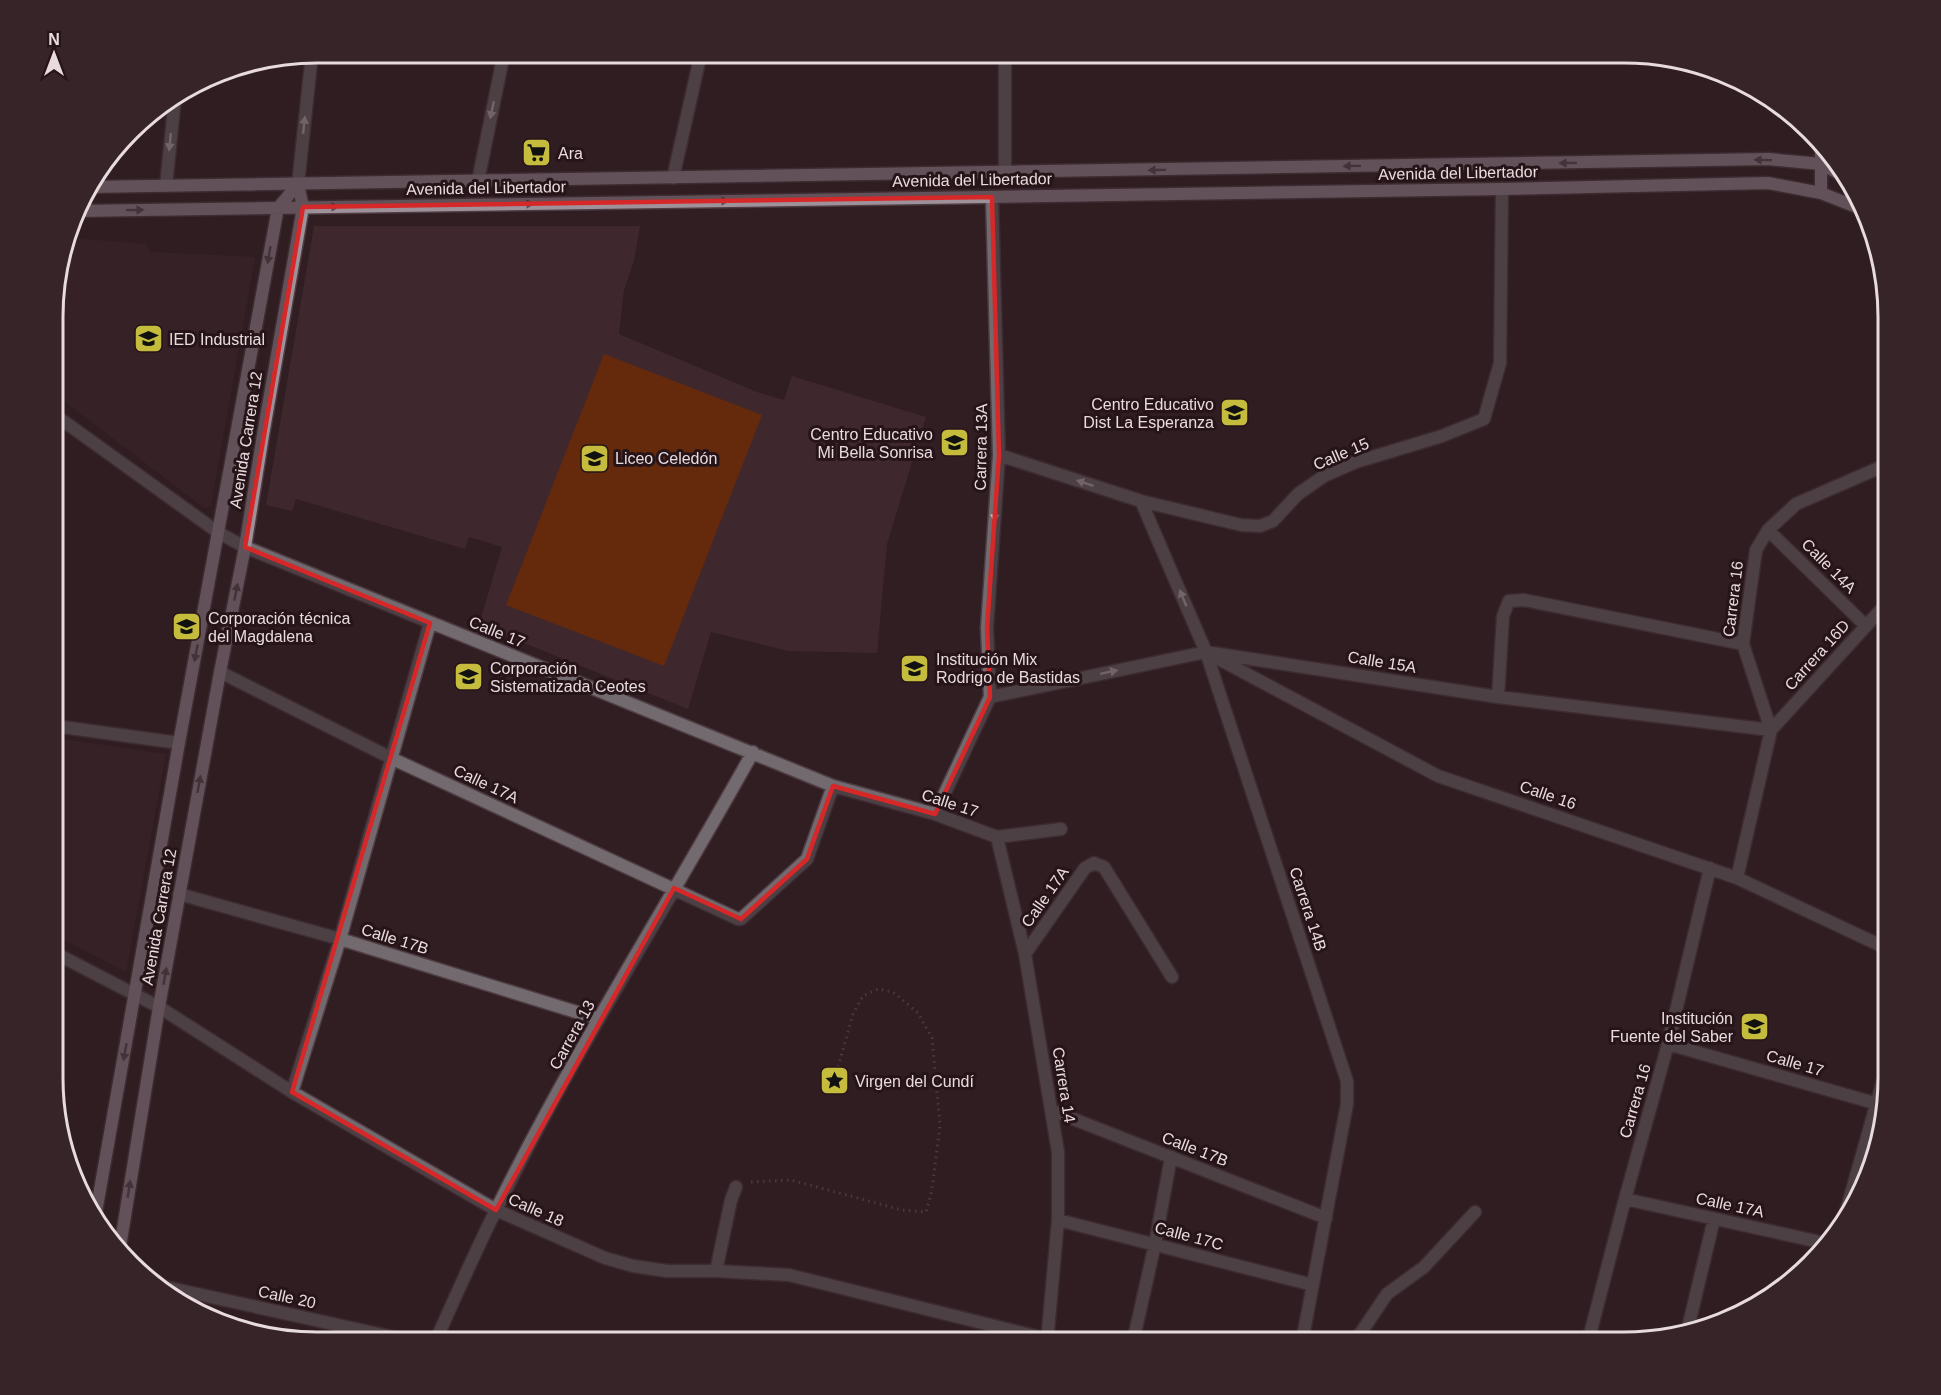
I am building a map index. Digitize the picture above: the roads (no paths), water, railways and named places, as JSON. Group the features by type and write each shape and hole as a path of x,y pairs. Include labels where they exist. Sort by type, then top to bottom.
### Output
{"main road":[{"path":"1821,156 1821,193"},
{"name":"Avenida del Libertador","path":"99,187 1768,159 1821,164 1830,169"},
{"name":"Avenida del Libertador","path":"86,211 1768,183 1821,193 1852,205"},
{"name":"Avenida Carrera 12","path":"121,1240 159,1007 245,547 262,435 303,207 298,184"},
{"name":"Avenida Carrera 12","path":"97,1205 179,743 278,208 298,184"}],"street":[{"path":"298,184 311,63"},
{"path":"478,181 502,63"},
{"path":"673,178 699,63"},
{"path":"1005,63 1005,172"},
{"path":"166,186 174,107"},
{"name":"Calle 15","path":"999,455 1141,501 1241,525 1260,526 1273,521 1298,494 1324,476 1356,462 1442,436 1484,419 1500,363 1502,189"},
{"name":"Carrera 13A","path":"990,697 987,628 999,455 992,196"},
{"name":"Calle 17","path":"63,421 219,533 245,547 430,623 833,786 935,814 997,837 1061,829"},
{"name":"Carrera 16","path":"1771,730 1743,644 1756,550 1768,530 1796,504 1878,468"},
{"name":"Carrera 14B","path":"1141,501 1206,652 1347,1081 1347,1104 1304,1332"},
{"name":"Calle 14A","path":"1768,530 1866,626"},
{"path":"1498,697 1503,616 1509,601 1524,600 1743,644"},
{"name":"Carrera 16D","path":"1771,730 1878,613"},
{"path":"292,1092 393,759 430,623"},
{"name":"Calle 15A","path":"990,697 1206,652 1498,697 1771,730"},
{"name":"Calle 16","path":"1206,652 1438,776 1737,878 1878,944"},
{"name":"Calle 17A","path":"220,672 393,759 741,919 807,859 833,786"},
{"path":"935,814 990,697"},
{"path":"63,727 179,743"},
{"path":"1737,878 1771,730"},
{"name":"Carrera 13","path":"440,1332 496,1210 599,1019 753,752"},
{"name":"Carrera 14","path":"997,837 1025,954 1053,1111 1058,1152 1058,1220 1052,1332"},
{"name":"Calle 17A","path":"1025,954 1085,868 1094,863 1104,867 1172,977"},
{"name":"Carrera 16","path":"1591,1332 1668,1044 1710,868"},
{"name":"Calle 17B","path":"179,894 340,939 599,1019"},
{"name":"Calle 18","path":"63,957 159,1007 292,1092 496,1210 605,1258 633,1266 668,1271 789,1275 1015,1332"},
{"name":"Calle 17","path":"1668,1044 1876,1104"},
{"name":"Calle 17B","path":"1053,1111 1326,1218"},
{"path":"1135,1332 1171,1157"},
{"path":"716,1271 731,1200 736,1187"},
{"name":"Calle 17A","path":"1625,1199 1819,1242"},
{"path":"1361,1332 1387,1294 1424,1267 1475,1212"},
{"path":"1689,1323 1714,1219"},
{"name":"Calle 17C","path":"1058,1220 1313,1285"},
{"name":"Calle 20","path":"177,1289 370,1332"}],"place":[{"name":"Ara","path":"537,153"},
{"name":"IED Industrial","path":"148,339"},
{"name":"Centro Educativo Dist La Esperanza","path":"1235,413"},
{"name":"Centro Educativo Mi Bella Sonrisa","path":"954,443"},
{"name":"Liceo Celedón","path":"594,458"},
{"name":"Corporación técnica del Magdalena","path":"187,627"},
{"name":"Institución Mix Rodrigo de Bastidas","path":"915,668"},
{"name":"Corporación Sistematizada Ceotes","path":"469,677"},
{"name":"Institución Fuente del Saber","path":"1754,1027"},
{"name":"Virgen del Cundí","path":"834,1081"}]}
